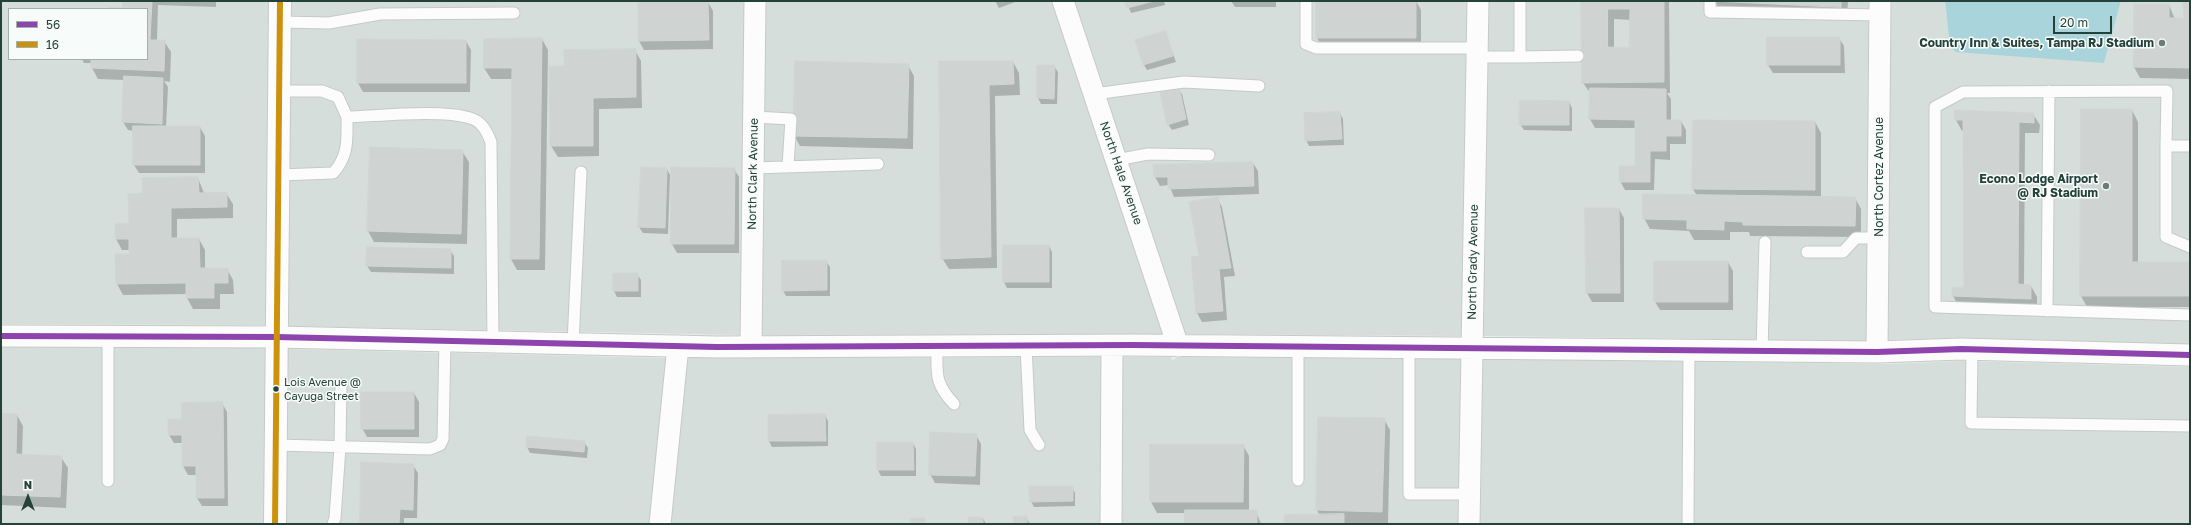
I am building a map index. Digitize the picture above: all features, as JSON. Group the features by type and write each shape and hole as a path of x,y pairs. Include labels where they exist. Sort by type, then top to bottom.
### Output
{"street":[{"name":"North Clark Avenue","path":"750,347 755,1"},
{"name":"North Hale Avenue","path":"1063,1 1178,346"},
{"name":"North Grady Avenue","path":"1469,524 1478,1"},
{"name":"North Cortez Avenue","path":"1877,352 1880,8"},
{"path":"275,524 280,12"},
{"path":"1,336 276,337 750,347 1112,345 1298,346 1877,352 1972,350 2190,355"},
{"path":"1111,524 1112,345"},
{"path":"660,524 678,346"}],"lane":[{"path":"1306,1 1306,44 1316,48 1477,52 1520,57 1578,56"},
{"path":"1520,1 1520,57"},
{"path":"1710,1 1710,12 1880,8"},
{"path":"280,12 329,22 380,14 514,13"},
{"path":"1094,94 1184,82 1259,86"},
{"path":"278,175 333,173 341,164 346,148 347,117 338,97 322,91 279,91"},
{"path":"2047,311 2049,91"},
{"path":"2190,247 2166,237 2167,91 1963,92 1935,106 1935,307 2190,315"},
{"path":"347,117 443,114 471,118 485,128 490,142 494,342"},
{"path":"754,117 791,119 788,166"},
{"path":"2166,146 2190,146"},
{"path":"1116,160 1148,154 1209,155"},
{"path":"753,168 878,164"},
{"path":"573,344 581,172"},
{"path":"1807,252 1843,252 1856,238 1878,238"},
{"path":"1762,351 1765,242"},
{"path":"108,336 108,481"},
{"path":"276,445 430,450 440,445 443,439 445,341"},
{"path":"937,346 937,376 942,392 954,404"},
{"path":"1026,346 1030,430 1039,445"},
{"path":"1298,346 1298,480"},
{"path":"1409,347 1409,494 1470,494"},
{"path":"1688,524 1689,350"},
{"path":"1972,350 1971,424 2190,426"},
{"path":"333,524 335,518 340,447 341,385"}],"shaded area":[{"path":"1,1 270,1 267,325 1,324"},
{"path":"291,1 745,1 741,335 287,326"},
{"path":"766,1 1052,1 1164,334 761,335"},
{"path":"1073,1 1467,1 1461,336 1185,334"},
{"path":"1488,1 1870,1 1867,341 1482,336"},
{"path":"1890,1 1945,1 1950,46 2104,62 2121,1 2190,1 2190,344 1962,338 1888,340"},
{"path":"1,347 266,348 265,524 1,524"},
{"path":"287,349 667,358 650,524 286,524"},
{"path":"1101,357 1101,524 671,524 687,358"},
{"path":"1122,357 1171,357 1172,360 1180,357 1461,359 1459,524 1122,524"},
{"path":"1482,359 1887,364 1961,361 2190,367 2190,524 1480,524"}],"water":[{"path":"1945,1 2121,1 2104,63 1956,52 1950,47"}],"building":[{"path":"123,1 152,1 150,40 165,40 164,71 91,68 91,60 148,60 148,8 122,8"},
{"path":"708,1 709,40 638,41 638,2"},
{"path":"1125,1 1154,1 1127,8"},
{"path":"1316,1 1416,1 1416,38 1316,38"},
{"path":"1581,1 1664,1 1664,82 1582,83","holes":["1608,9 1630,9 1629,48 1608,47"]},
{"path":"1714,1 1841,1 1841,7"},
{"name":"Country Inn & Suites, Tampa RJ Stadium","path":"2183,1 2190,1 2190,68 2133,67 2134,4 2169,4 2169,18 2184,18"},
{"path":"1166,31 1173,56 1143,65 1135,40"},
{"path":"1767,37 1840,37 1840,65 1767,65"},
{"path":"542,38 539,259 510,259 512,68 483,68 484,39"},
{"path":"357,39 466,40 466,83 357,83"},
{"path":"636,49 636,97 593,98 593,146 550,146 549,66 564,66 564,50"},
{"path":"795,61 909,64 907,138 793,136"},
{"path":"939,61 1013,61 1014,84 989,85 991,257 941,259"},
{"path":"1037,65 1055,65 1054,99 1037,98"},
{"path":"124,76 163,78 162,124 122,122"},
{"path":"1179,87 1186,119 1167,125 1160,92"},
{"path":"1590,88 1666,89 1666,120 1681,120 1681,136 1666,136 1666,151 1650,151 1650,182 1619,182 1619,166 1635,166 1635,120 1589,119"},
{"path":"1520,100 1569,101 1569,125 1519,125"},
{"name":"Econo Lodge Airport @ RJ Stadium","path":"2081,109 2132,109 2132,262 2190,262 2190,296 2080,296"},
{"path":"1955,110 2034,113 2034,123 2019,122 2018,284 2031,285 2031,299 1952,296 1952,287 1964,288 1963,120 1955,120"},
{"path":"1340,112 1342,139 1305,141 1304,113"},
{"path":"1693,120 1815,121 1815,190 1692,189"},
{"path":"133,126 200,126 200,165 133,165"},
{"path":"370,147 463,150 461,234 367,231"},
{"path":"1253,162 1254,186 1168,189 1168,177 1154,177 1153,165"},
{"path":"641,167 667,168 665,228 638,227"},
{"path":"671,167 735,168 734,244 671,244"},
{"path":"198,177 199,193 227,192 227,207 171,208 171,238 199,238 200,268 228,268 228,283 214,283 214,298 186,298 186,283 116,284 115,254 129,254 129,239 115,239 115,224 129,223 128,194 143,193 142,178"},
{"path":"1643,194 1856,197 1855,226 1743,225 1743,222 1724,221 1724,230 1687,229 1687,220 1643,219"},
{"path":"1218,197 1231,268 1219,269 1223,311 1196,313 1191,257 1199,256 1189,202"},
{"path":"1585,208 1619,208 1620,293 1586,293"},
{"path":"1003,245 1049,245 1049,282 1003,282"},
{"path":"367,247 451,249 451,268 366,266"},
{"path":"782,260 827,260 827,290 782,291"},
{"path":"1654,261 1728,261 1728,302 1654,302"},
{"path":"613,273 638,273 638,291 613,291"},
{"path":"361,392 414,392 414,429 361,429"},
{"path":"223,402 224,498 196,498 196,466 182,466 182,435 168,435 168,419 182,419 181,403"},
{"path":"1,413 17,414 16,454 62,456 60,497 1,495"},
{"path":"825,414 826,441 768,441 768,415"},
{"path":"1318,417 1385,418 1382,512 1316,510"},
{"path":"930,432 977,434 975,476 929,475"},
{"path":"527,436 585,441 584,452 526,447"},
{"path":"877,442 913,442 914,470 877,470"},
{"path":"1150,444 1244,444 1243,502 1150,502"},
{"path":"361,462 414,464 413,510 400,509 399,524 360,524"},
{"path":"1029,486 1073,486 1073,501 1030,502"},
{"path":"1185,510 1257,510 1257,524 1185,524"},
{"path":"1344,514 1344,524 1284,524 1284,515"},
{"path":"1027,516 1027,524 1013,524 1013,517"},
{"path":"969,517 983,517 983,524 969,524"},
{"path":"911,518 925,518 925,524 911,524"}],"transit line":[{"name":"16","path":"275,524 280,1"},
{"name":"56","path":"1,336 276,337 717,347 1132,345 1877,352 1961,349 2190,355"}],"place":[{"name":"Country Inn & Suites, Tampa RJ Stadium","path":"2162,43"},
{"name":"Econo Lodge Airport @ RJ Stadium","path":"2106,186"},
{"name":"Lois Avenue @ Cayuga Street","path":"276,389"}]}
